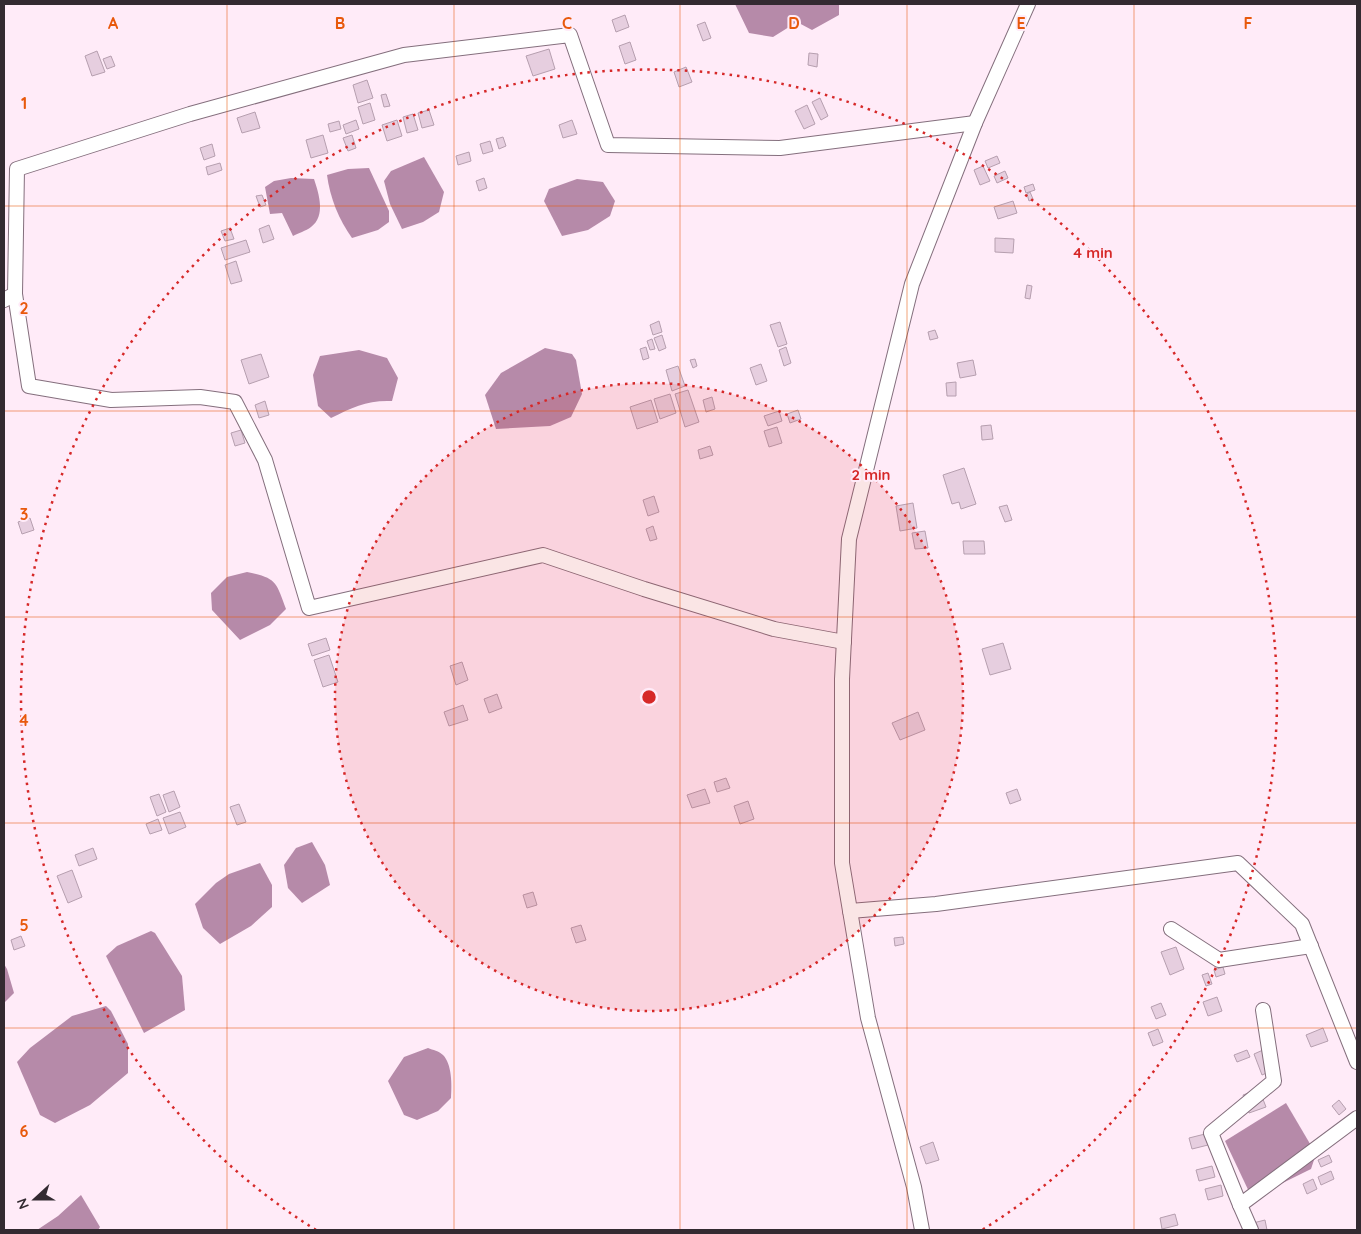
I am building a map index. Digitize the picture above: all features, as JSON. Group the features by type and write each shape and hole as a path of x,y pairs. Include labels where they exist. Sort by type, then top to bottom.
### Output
{"street":[{"path":"922,1230 914,1187 868,1018 842,863 842,679 849,539 910,294 975,123 1028,4"},
{"path":"844,642 774,629 644,589 543,555 309,608 265,460 235,402 200,396 111,400 29,386 10,297 17,169 190,114 404,55 570,35 608,145 780,148 975,123"},
{"path":"850,911 936,904 1238,864 1302,924 1357,1062"},
{"path":"1171,929 1219,960 1311,946"},
{"path":"1251,1230 1211,1133 1274,1081 1263,1010"},
{"path":"1240,1205 1357,1118"}],"shaded area":[{"path":"735,4 839,4 839,15 812,30 797,22 773,37 749,33"},
{"path":"424,157 444,192 439,212 423,222 402,229 390,204 384,181 391,171"},
{"path":"369,168 389,211 389,222 378,230 352,238 336,208 330,192 327,175 348,169"},
{"path":"291,178 314,179 320,204 320,211 316,222 293,236 282,213 270,214 265,187 274,181"},
{"path":"577,179 603,182 615,201 610,216 588,230 562,236 544,201 549,189"},
{"path":"545,348 572,354 576,360 582,394 571,417 550,426 496,429 485,395 501,373"},
{"path":"359,350 387,358 398,378 392,401 360,405 331,418 318,406 313,375 320,356"},
{"path":"247,572 270,579 277,587 286,609 270,625 240,640 212,610 211,593 227,577"},
{"path":"312,842 325,865 330,885 302,903 288,888 284,865 296,848"},
{"path":"260,863 272,885 272,907 251,926 220,944 203,928 195,904 216,883 229,874"},
{"path":"151,931 155,933 182,976 185,1010 144,1033 106,956 117,946"},
{"path":"4,964 14,993 4,1003"},
{"path":"106,1006 111,1011 128,1044 128,1073 90,1105 55,1123 40,1115 17,1062 30,1048 72,1016"},
{"path":"428,1048 438,1052 446,1059 450,1069 451,1098 438,1111 417,1120 404,1115 388,1081 404,1057"},
{"path":"1286,1103 1316,1154 1311,1169 1252,1198 1225,1141"},
{"path":"81,1195 100,1227 98,1230 37,1230 58,1216"}],"building":[{"path":"625,15 629,27 616,32 612,20"},
{"path":"705,22 711,38 703,41 697,25"},
{"path":"630,42 636,60 625,64 619,46"},
{"path":"549,49 555,69 533,76 526,56"},
{"path":"97,51 105,72 92,76 85,56"},
{"path":"809,53 818,54 817,67 808,65"},
{"path":"111,56 115,66 107,69 103,59"},
{"path":"686,67 692,82 679,87 674,72"},
{"path":"367,80 373,98 358,103 353,85"},
{"path":"386,94 390,106 384,107 381,95"},
{"path":"820,98 828,116 821,120 812,102"},
{"path":"370,103 375,120 363,124 358,107"},
{"path":"807,105 815,124 804,129 795,111"},
{"path":"429,110 434,125 422,128 418,113"},
{"path":"255,112 260,128 242,133 237,118"},
{"path":"413,114 418,130 407,133 403,117"},
{"path":"356,120 359,129 346,134 343,125"},
{"path":"397,120 402,136 387,141 382,125"},
{"path":"572,120 577,134 563,138 559,125"},
{"path":"339,121 341,129 330,132 328,124"},
{"path":"323,135 328,153 311,158 306,140"},
{"path":"352,135 356,148 348,151 343,138"},
{"path":"503,137 506,146 499,149 496,139"},
{"path":"490,141 493,151 483,154 480,144"},
{"path":"212,144 215,156 204,160 200,148"},
{"path":"469,152 471,161 458,165 456,156"},
{"path":"997,156 1000,163 988,168 985,161"},
{"path":"220,163 222,170 208,175 206,167"},
{"path":"983,166 990,181 980,185 974,170"},
{"path":"1005,171 1008,178 997,183 994,176"},
{"path":"484,178 487,188 479,191 476,181"},
{"path":"1033,184 1035,190 1026,193 1024,187"},
{"path":"1030,192 1033,199 1029,201 1027,194"},
{"path":"262,195 266,205 260,207 256,196"},
{"path":"1013,201 1017,213 998,219 994,207"},
{"path":"269,225 274,239 263,243 259,229"},
{"path":"230,228 234,239 225,241 221,231"},
{"path":"995,238 1014,239 1013,253 995,252"},
{"path":"246,240 250,252 225,260 221,248"},
{"path":"236,261 242,281 231,284 225,265"},
{"path":"1027,285 1032,286 1030,299 1025,298"},
{"path":"659,321 662,332 653,335 650,325"},
{"path":"780,322 787,344 778,347 770,325"},
{"path":"935,330 938,338 930,340 928,332"},
{"path":"662,335 666,348 659,351 654,338"},
{"path":"652,339 655,349 650,350 647,341"},
{"path":"646,347 649,358 643,360 640,349"},
{"path":"786,347 791,363 784,366 779,350"},
{"path":"261,354 269,377 249,384 241,360"},
{"path":"695,359 697,366 693,368 690,360"},
{"path":"973,360 976,375 960,378 957,363"},
{"path":"761,364 767,381 756,385 750,368"},
{"path":"678,366 685,386 672,391 666,370"},
{"path":"956,382 956,396 947,396 946,383"},
{"path":"688,390 699,422 685,427 675,394"},
{"path":"670,394 676,413 660,419 654,399"},
{"path":"712,397 715,409 706,412 703,400"},
{"path":"651,400 658,422 637,429 630,407"},
{"path":"265,401 269,415 259,418 255,405"},
{"path":"798,410 801,419 790,423 787,414"},
{"path":"779,411 782,421 768,426 764,416"},
{"path":"991,425 993,439 982,440 981,426"},
{"path":"777,427 782,443 769,447 764,431"},
{"path":"241,430 245,443 235,446 231,433"},
{"path":"710,446 713,455 700,459 698,450"},
{"path":"964,468 976,504 961,509 959,502 952,504 943,475"},
{"path":"654,496 659,512 648,516 643,500"},
{"path":"913,503 917,528 900,531 896,506"},
{"path":"1007,505 1012,520 1005,522 999,507"},
{"path":"30,518 34,530 22,534 18,522"},
{"path":"653,526 657,539 650,541 646,529"},
{"path":"925,531 928,548 915,549 912,533"},
{"path":"963,541 984,541 985,554 964,554"},
{"path":"326,638 330,650 312,656 308,644"},
{"path":"1003,643 1011,669 990,675 982,649"},
{"path":"329,655 338,682 323,687 314,660"},
{"path":"462,662 468,680 456,685 450,666"},
{"path":"497,694 502,708 489,713 484,699"},
{"path":"463,705 468,720 449,726 444,712"},
{"path":"918,712 925,730 900,740 892,723"},
{"path":"726,778 730,788 717,792 714,782"},
{"path":"705,789 710,803 692,808 687,795"},
{"path":"1017,789 1021,800 1010,804 1006,793"},
{"path":"174,791 180,807 169,812 163,795"},
{"path":"159,794 166,812 157,816 150,797"},
{"path":"748,801 754,819 740,824 734,806"},
{"path":"239,804 246,822 237,825 230,807"},
{"path":"180,812 186,827 169,834 163,818"},
{"path":"158,819 162,830 150,834 146,824"},
{"path":"93,848 97,859 79,866 75,855"},
{"path":"72,870 82,897 68,903 57,876"},
{"path":"533,892 537,905 527,908 523,895"},
{"path":"581,925 586,940 576,943 571,928"},
{"path":"21,936 25,946 14,950 11,940"},
{"path":"903,937 904,944 895,946 894,938"},
{"path":"1176,947 1184,969 1170,975 1161,952"},
{"path":"1223,967 1225,974 1216,977 1214,970"},
{"path":"1208,973 1212,984 1206,986 1202,975"},
{"path":"1217,997 1222,1011 1208,1016 1203,1002"},
{"path":"1161,1003 1166,1015 1156,1019 1151,1007"},
{"path":"1323,1028 1328,1041 1311,1047 1306,1035"},
{"path":"1158,1029 1163,1042 1153,1046 1148,1033"},
{"path":"1247,1050 1250,1057 1237,1062 1234,1055"},
{"path":"1263,1050 1271,1071 1262,1075 1254,1054"},
{"path":"1259,1089 1266,1107 1249,1113 1243,1095"},
{"path":"1339,1100 1346,1109 1339,1115 1332,1106"},
{"path":"1205,1134 1208,1145 1192,1149 1189,1138"},
{"path":"933,1142 939,1160 926,1164 920,1147"},
{"path":"1329,1155 1332,1162 1321,1167 1318,1160"},
{"path":"1212,1166 1215,1177 1199,1181 1196,1170"},
{"path":"1331,1171 1334,1179 1321,1185 1318,1177"},
{"path":"1313,1179 1317,1189 1307,1194 1303,1184"},
{"path":"1221,1185 1223,1196 1208,1200 1205,1189"},
{"path":"1175,1214 1178,1225 1162,1229 1160,1218"},
{"path":"1265,1220 1267,1230 1250,1230 1249,1224"}]}
